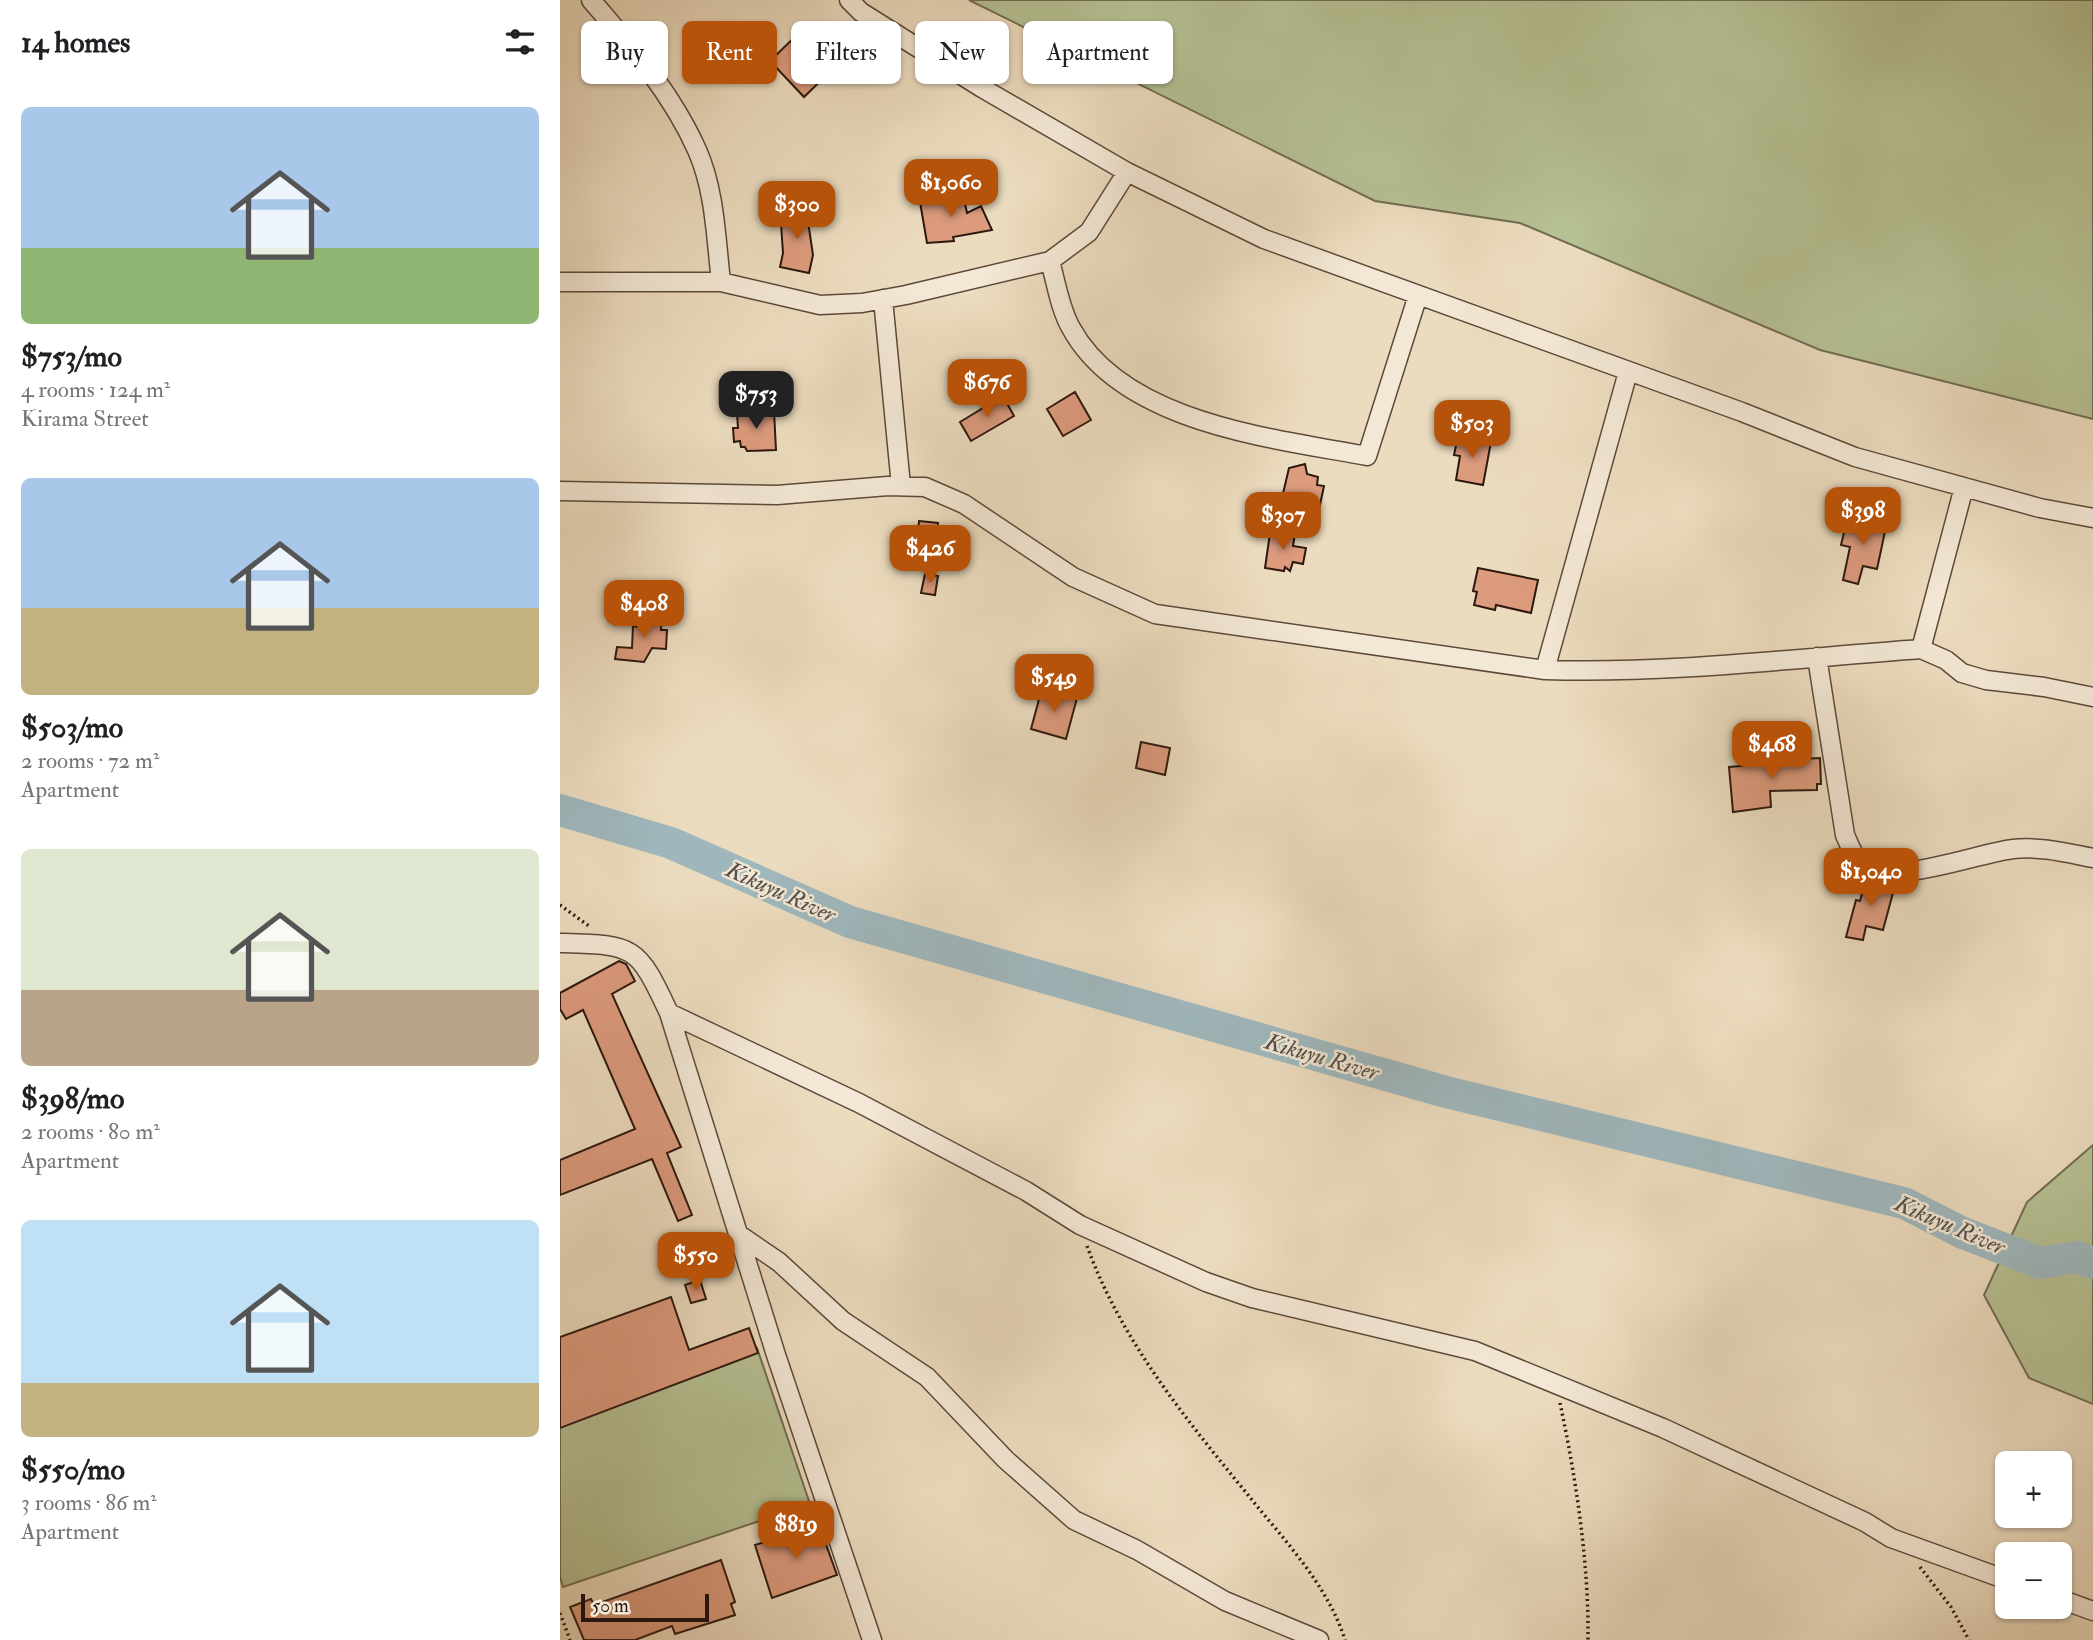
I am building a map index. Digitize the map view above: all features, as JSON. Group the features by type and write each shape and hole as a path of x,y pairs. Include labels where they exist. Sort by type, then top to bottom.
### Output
{"street":[{"path":"591,0 665,92 698,151 710,194 721,282"},
{"path":"849,0 861,12 982,88 1127,172 1264,239 1742,412 1855,457 2040,508 2093,518"},
{"path":"560,282 721,282 820,305 883,299 1050,261 1089,232 1127,172"},
{"path":"1050,261 1069,326 1089,356 1133,391 1191,417 1266,437 1367,456 1418,295"},
{"path":"883,299 901,486"},
{"path":"1545,670 1628,372"},
{"path":"560,491 777,495 901,486 925,487 964,504 1073,577 1155,614 1545,670 1601,672 1695,668 1921,649 1946,660 1962,673 1986,680 2044,687 2093,697"},
{"path":"1921,649 1964,487"},
{"path":"1816,657 1845,835 1853,854 1866,867 1881,872 1903,872 2015,849 2045,849 2093,858"},
{"path":"560,943 613,944 624,948 645,967 669,1013 738,1234 872,1640"},
{"path":"669,1013 859,1103 1026,1191 1080,1225 1206,1282 1252,1298 1475,1351 1663,1428 1865,1522 1891,1538 1995,1576"},
{"path":"738,1234 779,1262 843,1321 927,1377 1006,1460 1074,1520 1138,1550 1225,1601 1319,1640"},
{"path":"2072,1603 2093,1611"}],"path":[{"path":"560,905 613,944"},
{"path":"1080,1225 1094,1264 1150,1370 1188,1423 1329,1600 1345,1640"},
{"path":"1556,1384 1584,1546 1588,1586 1588,1640"},
{"path":"1916,1562 1951,1607 1969,1640"},
{"path":"560,1613 570,1640"}],"green space":[{"path":"969,0 2093,0 2093,419 1820,350 1520,223 1375,201 1139,84 1173,84 1173,21 1023,21 1023,27"},
{"path":"2093,1145 2093,1404 2029,1378 1984,1295 2027,1202"},
{"path":"757,1348 810,1504 563,1587 560,1577 560,1414"}],"building":[{"path":"791,41 791,83 777,68 777,54"},
{"path":"792,84 817,84 804,97"},
{"path":"963,194 967,213 981,206 992,230 953,237 954,241 927,243 920,202"},
{"path":"806,208 813,255 809,273 780,267 783,253 781,224 786,223 785,210"},
{"path":"1075,392 1091,420 1063,436 1047,409"},
{"path":"1003,396 1014,416 971,441 960,422"},
{"path":"774,411 776,450 747,451 745,447 741,447 740,441 734,442 733,428 738,428 737,413"},
{"path":"1458,436 1491,442 1483,485 1456,480 1460,456 1454,455"},
{"path":"1305,464 1307,474 1318,477 1317,485 1324,486 1320,505 1315,504 1314,509 1281,502 1289,468"},
{"path":"1861,516 1887,522 1877,569 1863,566 1858,584 1843,580 1850,547 1841,545 1846,524 1859,527"},
{"path":"919,521 938,523 933,567 915,565"},
{"path":"1280,531 1295,533 1293,546 1306,548 1303,564 1293,562 1290,571 1285,567 1284,571 1265,568 1270,533 1281,534"},
{"path":"1478,568 1538,580 1531,613 1496,605 1495,610 1474,605 1477,592 1473,591"},
{"path":"925,574 938,576 935,595 921,593"},
{"path":"649,616 662,617 661,630 667,630 666,649 652,648 644,662 615,659 617,647 632,648 633,626 639,627 639,619 648,620"},
{"path":"1042,688 1077,698 1066,739 1031,729"},
{"path":"1141,742 1170,748 1165,775 1136,768"},
{"path":"1820,758 1821,784 1817,784 1817,790 1770,791 1771,807 1733,812 1729,767 1777,763 1777,760"},
{"path":"1866,878 1893,884 1883,930 1866,926 1863,940 1846,937 1856,900 1860,901"},
{"path":"619,961 626,964 635,981 612,994 681,1147 667,1153 692,1215 678,1221 652,1159 560,1195 560,1160 635,1129 583,1010 566,1019 560,1009 560,993"},
{"path":"700,1280 706,1299 691,1303 685,1285"},
{"path":"671,1297 689,1350 749,1328 758,1353 560,1428 560,1337"},
{"path":"819,1525 837,1575 772,1598 755,1545"},
{"path":"721,1560 735,1602 731,1604 735,1615 675,1634 672,1626 635,1640 584,1640 570,1607 591,1599 594,1605"}],"waterway":[{"name":"Kikuyu River","path":"560,810 671,843 850,922 1446,1092 1904,1203 1963,1233 2041,1263 2078,1257 2093,1263"}]}
